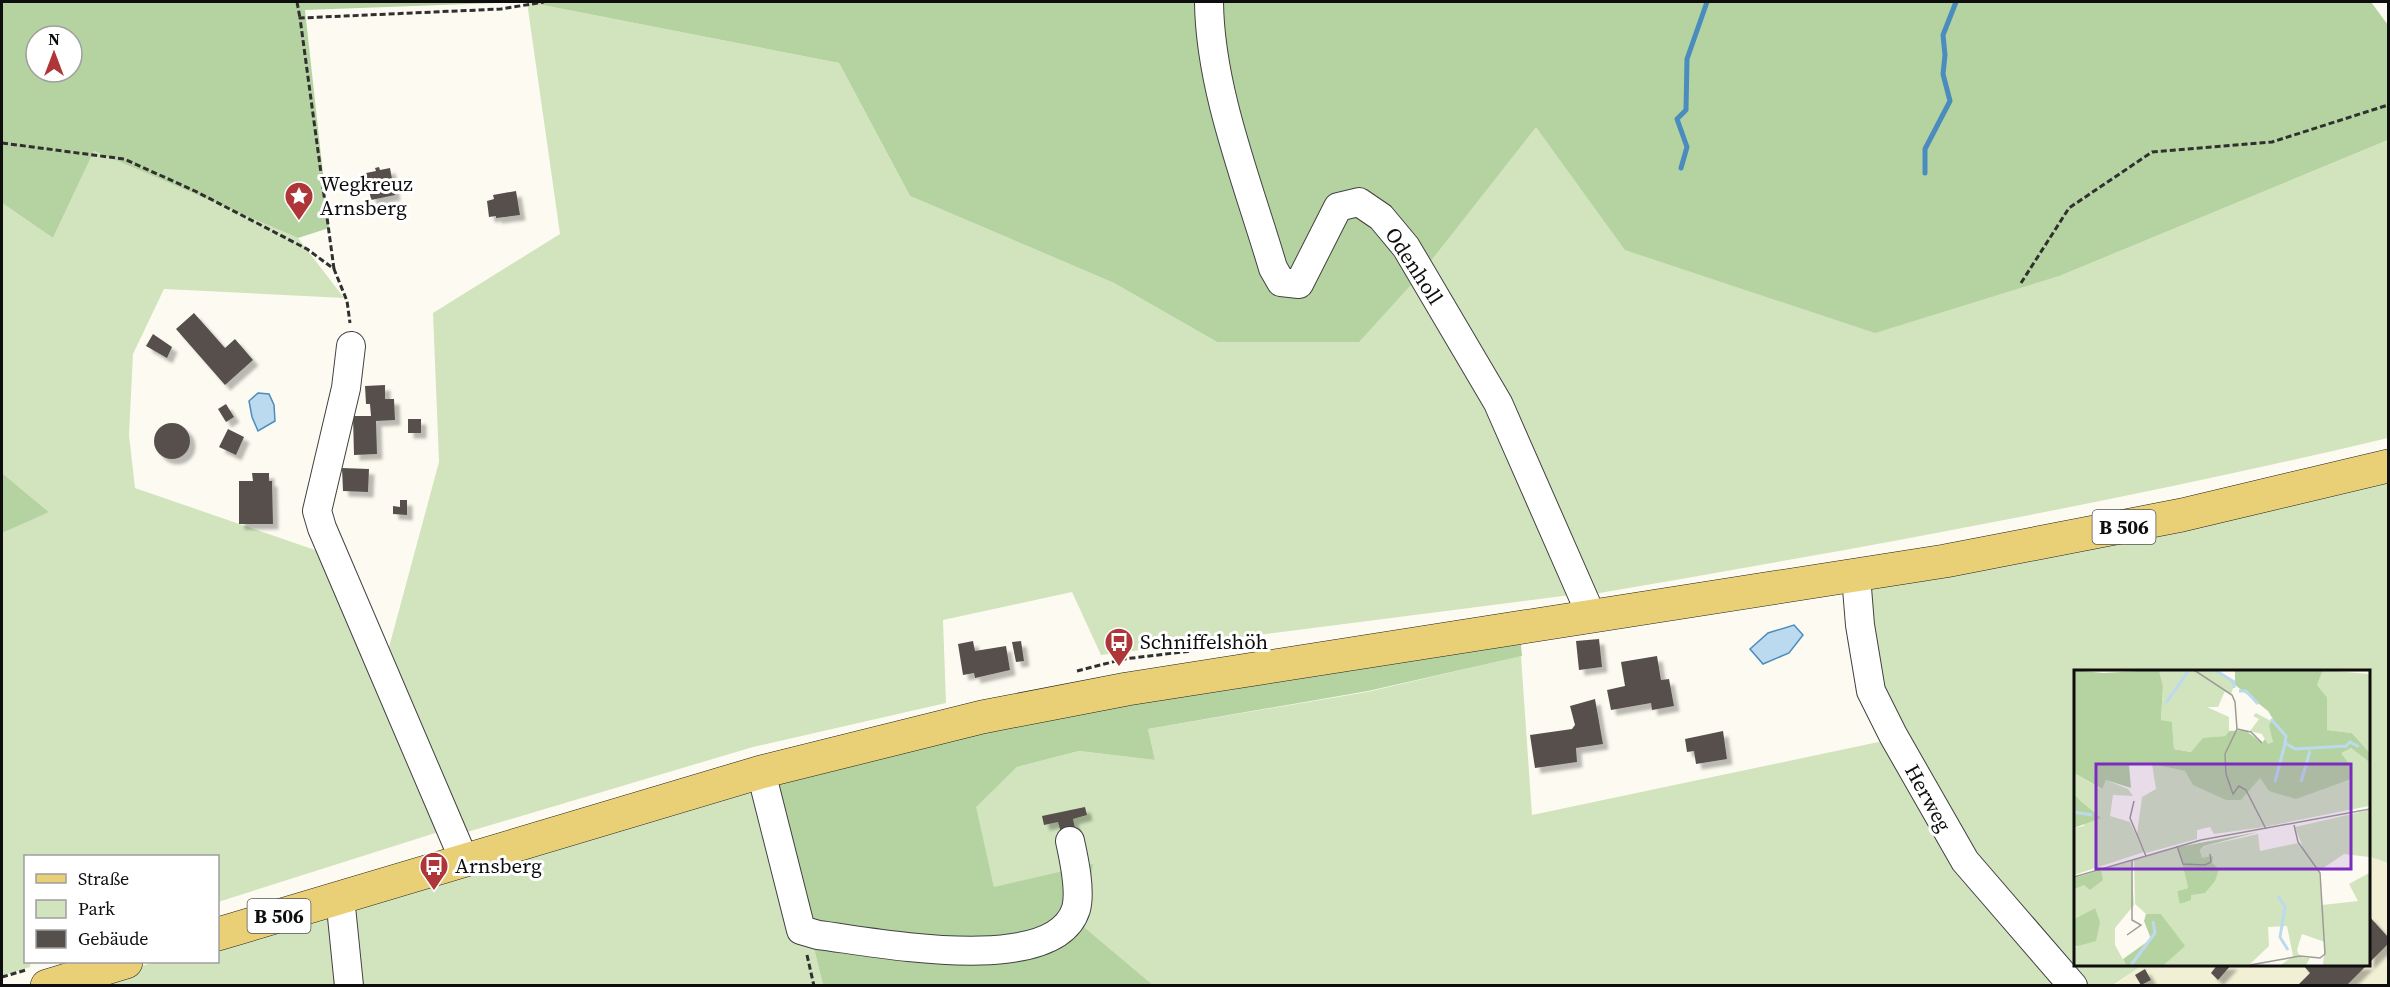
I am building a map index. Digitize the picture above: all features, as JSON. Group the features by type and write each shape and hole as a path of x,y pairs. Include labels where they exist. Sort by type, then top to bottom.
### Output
{"main road":[{"name":"B 506","path":"219,934 761,772 982,717 1127,689 1856,576 2102,532 2263,497 2388,466"},
{"path":"47,986 123,963"}],"street":[{"name":"Odenholl","path":"1209,2 1209,33 1221,94 1273,268 1281,282 1299,284 1338,207 1359,202 1381,217 1406,247 1498,403 1592,617"},
{"path":"351,346 346,388 317,511 322,528 464,860"},
{"name":"Herweg","path":"1856,576 1862,644 1871,691 1893,735 1965,861 2073,986"},
{"path":"761,772 801,930 818,935 968,953 1025,945 1065,926 1073,916 1077,906 1076,868 1070,841"},
{"path":"340,897 349,986"}],"path":[{"path":"297,2 334,268 347,301 351,346"},
{"path":"300,18 501,9 544,2"},
{"path":"2021,283 2069,208 2152,153 2272,142 2388,105"},
{"path":"2,143 124,159 195,191 307,249 334,268"}],"shaded area":[{"path":"2369,856 2388,863 2388,985 2113,986 2142,966 2369,966"}],"green space":[{"path":"2,2 527,2 305,10 329,228 298,238 94,151 53,238 2,203"},
{"path":"527,2 839,63 910,196 1114,283 1217,342 1419,276 1578,594 1101,655 1072,592 943,620 946,703 753,747 464,833 385,662 439,462 433,313 560,234"},
{"path":"527,2 2371,2 2388,25 2388,140 2062,275 1875,333 1625,250 1536,127 1419,276 1359,342 1217,342 1114,283 910,196 839,63"},
{"path":"1535,126 2062,275 2388,140 2388,438 2189,483 1989,523 1588,595 1422,272"},
{"path":"94,151 298,238 344,298 164,289 133,354 129,435 135,488 315,550 317,529 448,829 219,902 219,855 24,855 24,963 31,963 30,967 2,976 2,533 48,511 2,473 2,203 53,238"},
{"path":"2,473 49,512 2,533"},
{"path":"2388,475 2388,863 2369,856 2369,670 2074,670 2074,966 2142,966 2113,985 2080,985 1953,834 1880,686 1859,587"},
{"path":"1520,634 1522,656 1368,691 1148,729 1155,760 1079,751 1017,767 976,807 994,887 1093,864 1084,927 1153,985 823,985 771,775 976,730"},
{"path":"1521,656 1532,815 1888,740 2061,985 1153,985 1084,927 994,887 975,807 1017,767 1079,751 1155,760 1148,729 1367,692"},
{"path":"771,775 823,985 358,985 355,905"},
{"path":"329,914 344,986 70,986 152,963 219,963 219,945"}],"water":[{"path":"258,393 269,394 274,405 275,421 258,431 249,401"},
{"path":"1794,625 1803,635 1789,653 1763,664 1750,649 1768,633"}],"building":[{"path":"379,167 380,170 390,168 395,195 371,200 366,173 376,171 375,168"},
{"path":"516,191 520,215 489,217 487,201 494,199 493,195"},
{"path":"194,313 225,348 235,339 253,360 225,385 176,329"},
{"path":"153,334 172,347 167,358 146,346"},
{"path":"385,385 385,399 394,399 395,420 376,421 377,454 354,455 353,416 371,416 370,404 366,404 365,386"},
{"path":"226,404 234,417 226,422 218,409"},
{"path":"408,419 421,419 421,433 408,433"},
{"path":"172,423 184,429 190,441 184,453 172,459 160,453 154,441 160,429"},
{"path":"228,429 244,437 236,455 219,447"},
{"path":"342,468 369,469 368,492 343,491"},
{"path":"252,473 269,473 269,481 272,481 273,524 239,524 239,481 253,481"},
{"path":"400,500 407,500 407,515 393,514 393,506 400,507"},
{"path":"1599,639 1602,667 1579,670 1576,641"},
{"path":"973,641 975,651 1006,646 1010,670 975,678 974,673 963,675 958,644"},
{"path":"1021,641 1024,661 1016,662 1012,642"},
{"path":"1657,656 1661,680 1669,679 1674,706 1652,710 1651,703 1611,710 1607,690 1625,686 1621,662"},
{"path":"1595,699 1603,744 1576,748 1577,762 1535,768 1530,735 1572,729 1575,725 1570,706"},
{"path":"1723,731 1727,759 1696,764 1694,751 1687,752 1685,739"},
{"path":"1085,807 1087,815 1073,819 1076,833 1062,836 1058,822 1044,825 1042,816"},
{"path":"2369,916 2388,937 2388,944 2369,963"},
{"path":"2216,966 2230,966 2218,980 2211,973"},
{"path":"2304,966 2366,966 2346,986 2297,986 2310,973"},
{"path":"2145,969 2151,980 2141,985 2135,975"}],"waterway":[{"path":"1681,168 1687,147 1677,119 1686,110 1687,59 1707,2"},
{"path":"1925,173 1925,149 1950,101 1943,74 1945,55 1943,35 1956,2"}],"place":[{"name":"Wegkreuz Arnsberg","path":"299,222"},
{"name":"Schniffelshöh","path":"1119,668"},
{"name":"Arnsberg","path":"434,892"}]}
